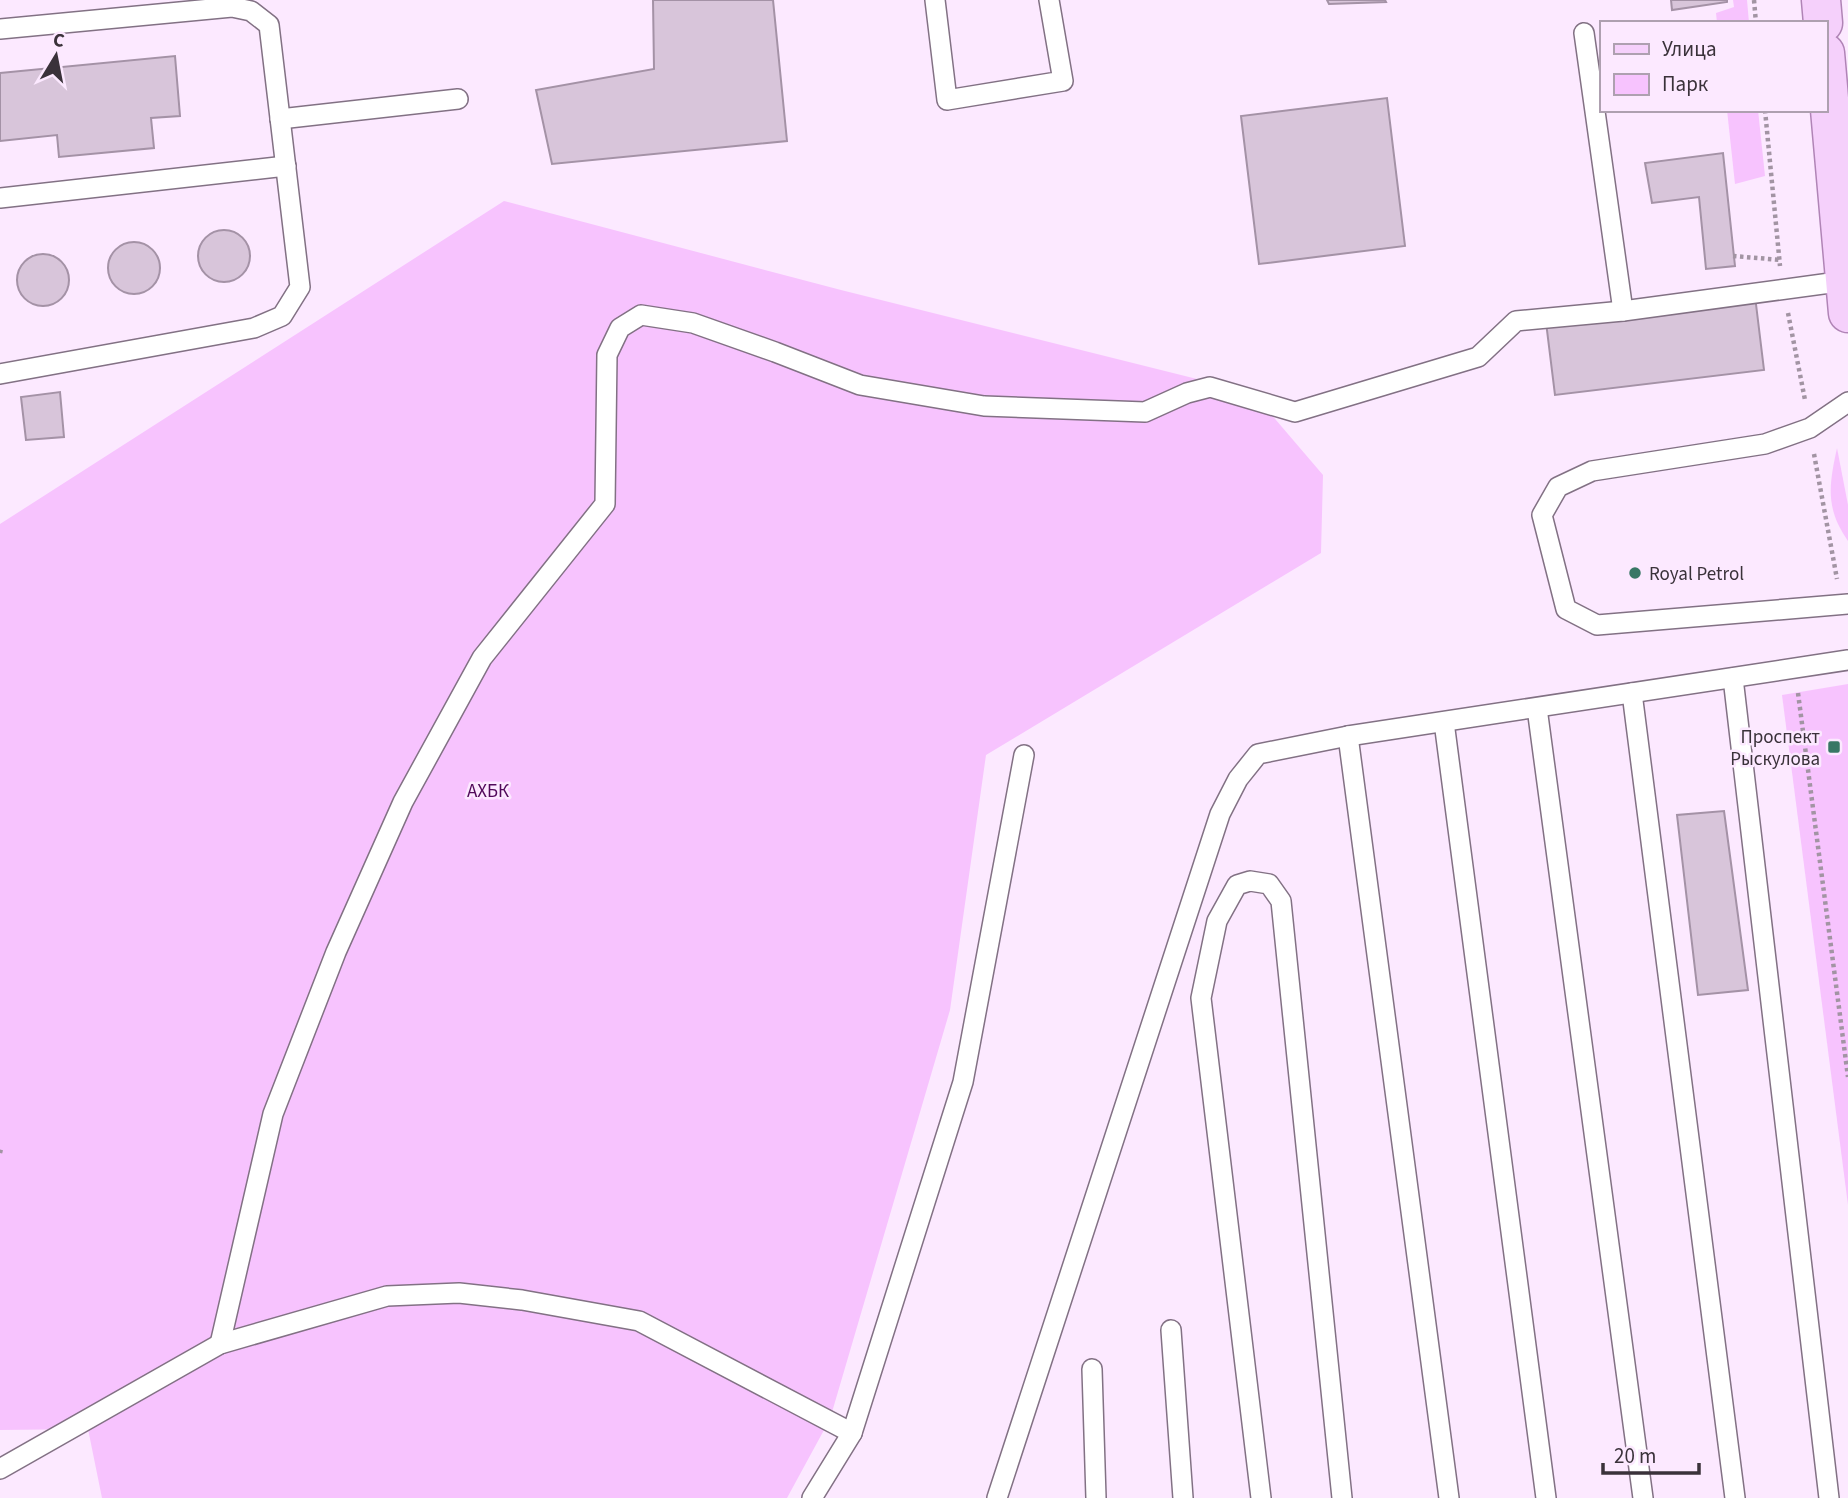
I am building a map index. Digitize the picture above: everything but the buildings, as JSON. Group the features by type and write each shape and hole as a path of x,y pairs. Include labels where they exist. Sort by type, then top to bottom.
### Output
{"main road":[{"path":"1821,0 1823,21"},
{"path":"1827,75 1847,297"}],"lane":[{"path":"935,0 947,100 1063,81 1049,0"},
{"path":"0,29 232,7 251,10 269,25 300,287 282,316 254,328 0,373"},
{"path":"1584,33 1623,311"},
{"path":"280,119 458,99"},
{"path":"0,198 286,166"},
{"path":"220,1344 273,1114 336,952 403,802 482,657 605,504 607,355 620,328 641,315 694,324 860,385 984,406 1145,412 1187,393 1210,387 1295,412 1478,357 1516,321 1623,311 1783,289 1847,297"},
{"path":"1845,604 1597,625 1566,609 1542,515 1558,487 1592,471 1765,444 1810,428 1848,402"},
{"path":"997,1498 1220,814 1238,779 1258,754 1349,736 1848,660"},
{"path":"1733,678 1829,1498"},
{"path":"1632,693 1735,1498"},
{"path":"1537,708 1643,1498"},
{"path":"1444,722 1546,1498"},
{"path":"1349,736 1449,1498"},
{"path":"812,1498 852,1433 963,1082 1024,755"},
{"path":"1261,1498 1202,998 1217,921 1237,885 1250,881 1269,884 1281,901 1342,1498"},
{"path":"0,1469 220,1344 387,1296 459,1293 522,1300 639,1321 852,1433"},
{"path":"1171,1330 1183,1498"},
{"path":"1092,1369 1096,1498"}],"path":[{"path":"1754,0 1756,21"},
{"path":"1765,112 1783,289 1845,604"},
{"path":"1733,256 1792,262"},
{"path":"1795,669 1848,1077"}],"green space":[{"path":"1733,0 1747,0 1749,21 1717,21 1716,13 1734,7"},
{"path":"1727,112 1758,112 1765,176 1735,184"},
{"name":"АХБК","path":"504,201 841,290 1253,393 1323,475 1321,553 986,755 950,1010 830,1419 787,1498 102,1498 88,1429 0,1430 0,524"},
{"path":"1837,448 1848,505 1848,541 1832,507 1831,485"},
{"path":"1848,684 1848,1205 1782,695"}],"place":[{"name":"Royal Petrol","path":"1635,573"},
{"name":"Проспект Рыскулова","path":"1834,747"}]}
